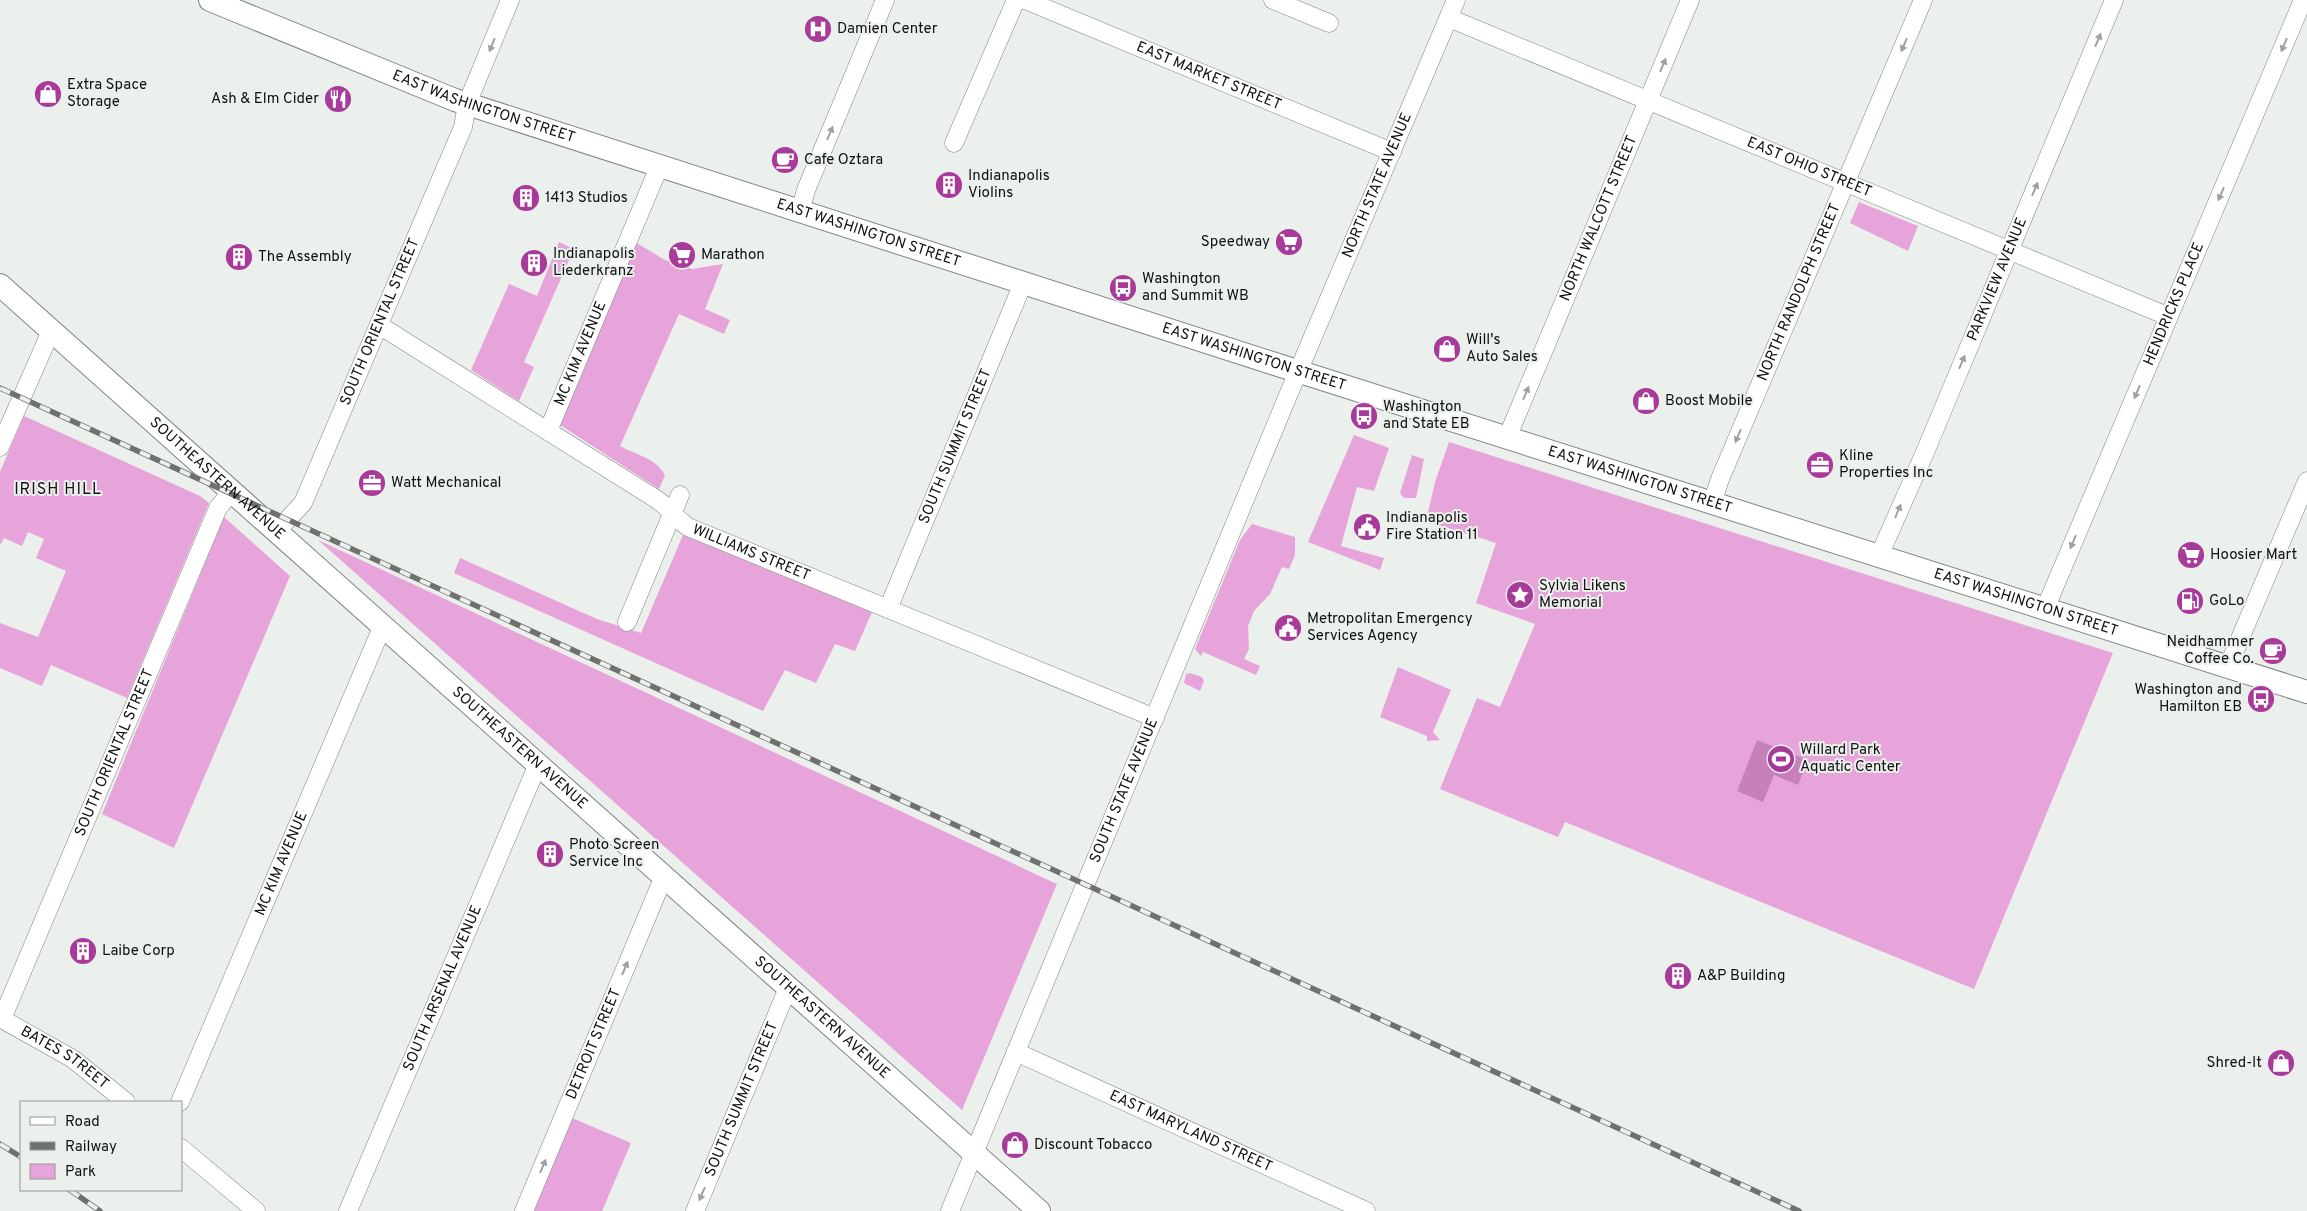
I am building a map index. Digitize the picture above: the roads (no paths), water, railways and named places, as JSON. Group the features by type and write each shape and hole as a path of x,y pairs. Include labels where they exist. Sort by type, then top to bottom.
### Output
{"main road":[{"name":"EAST WASHINGTON STREET","path":"210,0 467,104 1299,372 2307,692"},
{"name":"SOUTHEASTERN AVENUE","path":"0,285 1039,1211"}],"street":[{"name":"SOUTH ORIENTAL STREET","path":"277,531 303,503 463,128 467,104 510,0"},
{"path":"800,212 806,190 885,0"},
{"path":"954,143 1016,0"},
{"name":"EAST MARKET STREET","path":"1025,0 1392,152"},
{"path":"1273,0 1329,23"},
{"name":"NORTH STATE AVENUE","path":"1299,372 1456,0"},
{"name":"NORTH WALCOTT STREET","path":"1507,438 1690,0"},
{"name":"NORTH RANDOLPH STREET","path":"1712,503 1720,479 1923,0"},
{"name":"PARKVIEW AVENUE","path":"1879,556 2114,0"},
{"name":"HENDRICKS PLACE","path":"2045,609 2303,0"},
{"name":"EAST OHIO STREET","path":"1449,18 2009,250 2168,318"},
{"name":"MC KIM AVENUE","path":"548,431 659,167"},
{"name":"SOUTH SUMMIT STREET","path":"888,609 1023,282"},
{"name":"WILLIAMS STREET","path":"379,326 656,499 688,527 1155,718"},
{"path":"0,447 51,331"},
{"name":"SOUTH STATE AVENUE","path":"950,1211 1299,372"},
{"path":"2228,667 2307,480"},
{"name":"SOUTH ORIENTAL STREET","path":"1,1018 218,508 232,491"},
{"path":"627,622 680,495"},
{"name":"MC KIM AVENUE","path":"180,1101 382,625"},
{"name":"SOUTH ARSENAL AVENUE","path":"348,1211 538,764"},
{"name":"DETROIT STREET","path":"524,1211 664,876"},
{"name":"SOUTH SUMMIT STREET","path":"695,1211 788,988"},
{"name":"BATES STREET","path":"1,1018 73,1059 125,1101"},
{"name":"EAST MARYLAND STREET","path":"1016,1052 1366,1211"},
{"path":"182,1149 256,1211"}],"railway":[{"path":"0,388 1799,1211"},
{"path":"0,1144 20,1156"},
{"path":"71,1191 100,1211"}],"place":[{"name":"Damien Center","path":"818,29"},
{"name":"Extra Space Storage","path":"48,94"},
{"name":"Ash & Elm Cider","path":"338,99"},
{"name":"Cafe Oztara","path":"785,160"},
{"name":"Indianapolis Violins","path":"949,185"},
{"name":"1413 Studios","path":"526,198"},
{"name":"Speedway","path":"1289,242"},
{"name":"Marathon","path":"682,255"},
{"name":"The Assembly","path":"239,257"},
{"name":"Indianapolis Liederkranz","path":"534,263"},
{"name":"Washington and Summit WB","path":"1123,288"},
{"name":"Will's Auto Sales","path":"1447,349"},
{"name":"Boost Mobile","path":"1646,401"},
{"name":"Washington and State EB","path":"1364,416"},
{"name":"Kline Properties Inc","path":"1820,465"},
{"name":"Watt Mechanical","path":"372,483"},
{"name":"Indianapolis Fire Station 11","path":"1367,527"},
{"name":"Hoosier Mart","path":"2191,555"},
{"name":"Sylvia Likens Memorial","path":"1520,595"},
{"name":"GoLo","path":"2190,601"},
{"name":"Metropolitan Emergency Services Agency","path":"1288,628"},
{"name":"Neidhammer Coffee Co.","path":"2273,651"},
{"name":"Washington and Hamilton EB","path":"2261,699"},
{"name":"Willard Park Aquatic Center","path":"1781,759"},
{"name":"Photo Screen Service Inc","path":"550,854"},
{"name":"Laibe Corp","path":"83,951"},
{"name":"A&P Building","path":"1678,976"},
{"name":"Shred-It","path":"2281,1063"},
{"name":"Discount Tobacco","path":"1015,1145"}],"district":[{"name":"IRISH HILL","path":"58,490"}]}
